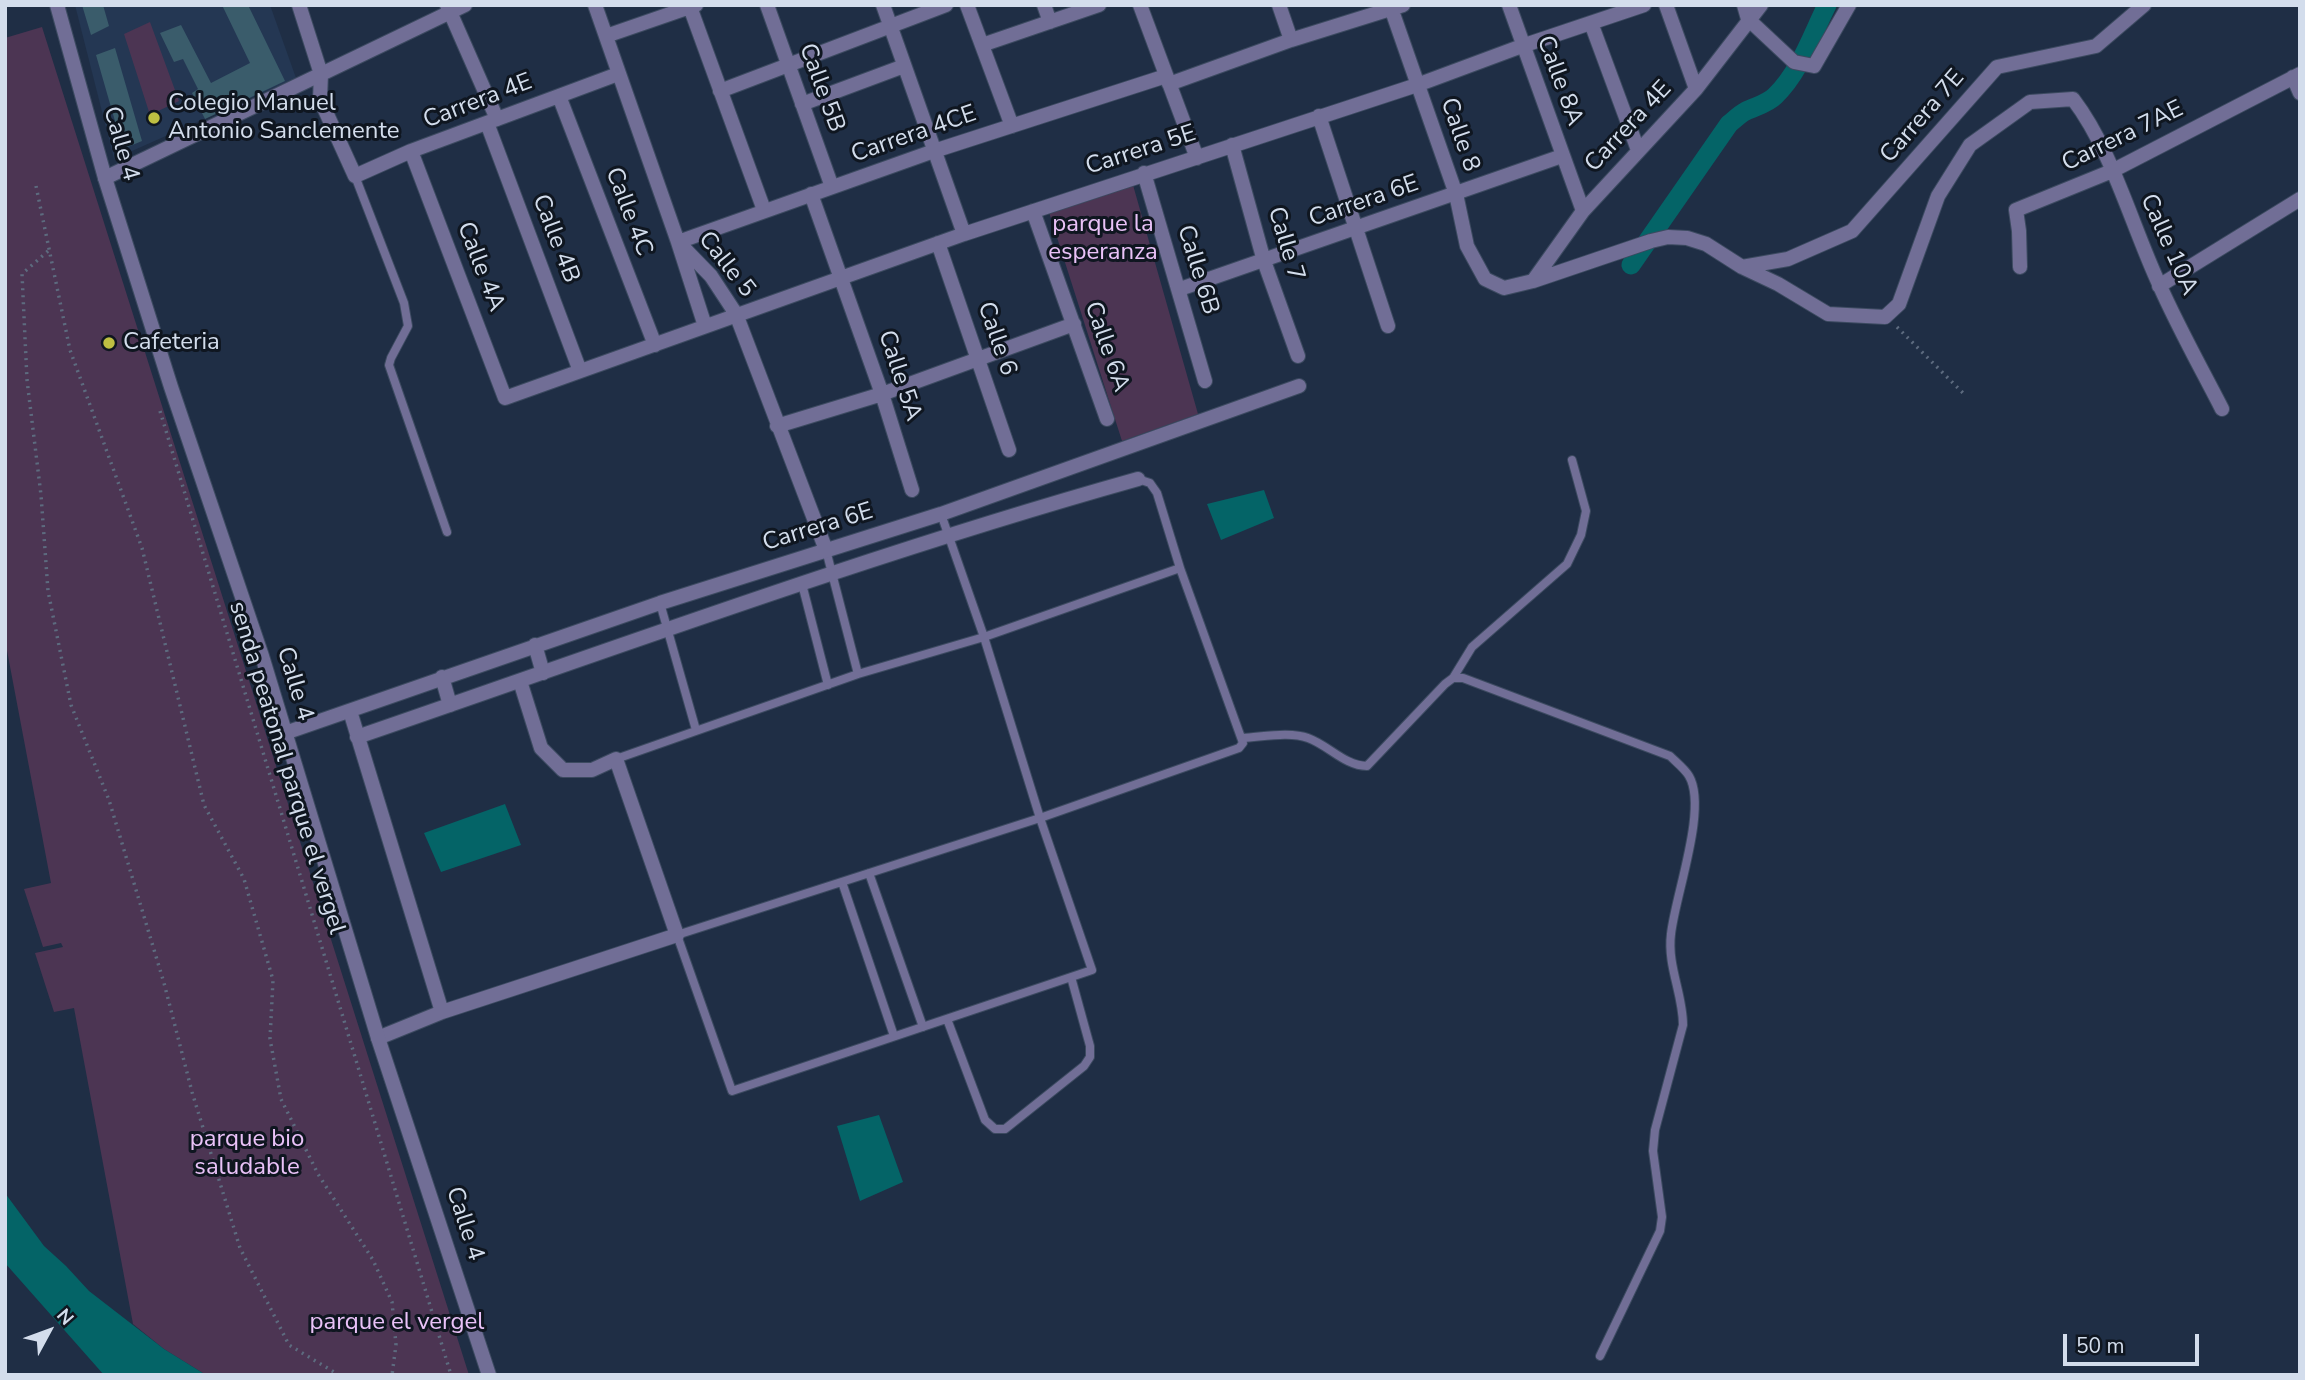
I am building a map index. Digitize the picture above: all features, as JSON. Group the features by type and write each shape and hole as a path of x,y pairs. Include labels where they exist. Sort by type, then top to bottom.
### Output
{"street":[{"name":"Calle 4","path":"57,5 105,178 171,387 262,656 378,1038 489,1375"},
{"path":"299,5 321,74 320,99 355,176"},
{"path":"105,178 449,9 465,5"},
{"name":"Calle 5","path":"596,5 678,242 711,276 736,314 826,550"},
{"name":"Calle 5B","path":"767,5 832,187"},
{"path":"883,5 964,234"},
{"path":"720,91 946,5"},
{"path":"967,5 1012,126"},
{"path":"1044,5 1050,22"},
{"path":"982,45 1099,5"},
{"path":"1279,5 1291,40"},
{"name":"Calle 8A","path":"1508,5 1583,211"},
{"name":"Carrera 5E","path":"505,398 964,234 1417,85 1644,5"},
{"path":"1666,5 1696,89"},
{"name":"Carrera 4E","path":"1533,281 1583,211 1696,89 1746,12 1760,5"},
{"path":"1746,12 1794,62 1814,66 1849,5"},
{"name":"Carrera 7E","path":"1742,267 1788,258 1852,232 1997,67 2096,46 2144,5"},
{"path":"606,36 693,6 720,91 764,210"},
{"name":"Carrera 4CE","path":"678,242 934,151 1168,80 1395,6"},
{"name":"Calle 8","path":"1395,6 1417,85 1456,194 1467,246 1485,279 1504,288 1533,281"},
{"path":"1145,7 1197,158"},
{"name":"Calle 4B","path":"449,9 492,121 580,371"},
{"path":"1591,23 1638,150"},
{"path":"802,104 904,66"},
{"name":"Carrera 4E","path":"355,176 411,151 618,74"},
{"path":"2296,76 2300,93"},
{"name":"Carrera 7AE","path":"2020,267 2020,231 2016,209 2112,171 2296,76"},
{"name":"Calle 4C","path":"559,96 655,345"},
{"name":"Calle 10A","path":"1885,317 1899,304 1938,196 1970,145 2030,102 2073,99 2083,113 2112,171 2159,286 2222,409"},
{"path":"1319,116 1388,326"},
{"name":"Calle 7","path":"1233,145 1264,261 1298,356"},
{"name":"Calle 4A","path":"411,151 505,398"},
{"name":"Carrera 6E","path":"1180,289 1562,156"},
{"name":"Calle 6B","path":"1144,173 1205,381"},
{"name":"Calle 5A","path":"811,194 882,394 912,489"},
{"path":"2159,286 2300,199"},
{"name":"Calle 6A","path":"1033,211 1107,419"},
{"path":"1533,281 1651,241 1668,237 1687,238 1706,244 1828,314 1885,317"},
{"path":"678,242 705,326"},
{"name":"Calle 6","path":"938,243 1009,450"},
{"path":"777,426 882,394 1074,324"},
{"name":"Carrera 6E","path":"285,733 660,603 941,514 1299,386"},
{"path":"1057,474 1066,499"},
{"name":"Carrera 6E","path":"357,737 802,584 1066,499 1138,479"},
{"path":"999,494 1006,519"},
{"path":"792,560 802,584"},
{"path":"535,645 543,673"},
{"path":"442,677 450,705"},
{"path":"378,1038 442,1012 677,936 615,759 592,770 563,770 541,748 520,681"},
{"path":"350,711 442,1012"}],"lane":[{"path":"355,176 404,303 408,326 389,365 447,532"},
{"path":"1243,738 1301,736 1312,739 1357,766 1367,766 1453,678 1472,647 1567,564 1581,535 1586,511 1572,460"},
{"path":"941,514 984,637 1040,818 1092,970 732,1091 677,936 1040,818 1239,748 1243,743 1180,568 1157,493 1150,483 1138,479"},
{"path":"826,550 858,674"},
{"path":"615,759 858,674 984,637 1180,568"},
{"path":"802,584 828,685"},
{"path":"660,603 696,730"},
{"path":"1453,678 1463,678 1670,756 1689,776 1697,805 1670,936 1671,962 1683,1010 1683,1025 1655,1130 1653,1151 1662,1217 1660,1231 1600,1356"},
{"path":"869,873 923,1027"},
{"path":"842,882 894,1036"},
{"path":"947,1019 985,1120 995,1129 1005,1129 1084,1066 1090,1057 1090,1046 1071,977"}],"path":[{"path":"36,187 70,350 142,548 204,805 244,879 273,980 270,1039 281,1099 318,1174 373,1260 392,1302 396,1345 392,1375"},
{"path":"48,251 22,274 26,354 48,590 71,705 109,800 164,983 192,1092 240,1248 289,1345 339,1375"},
{"path":"1885,317 1965,395"},
{"name":"senda peatonal parque el vergel","path":"157,399 451,1375"}],"shaded area":[{"name":"Colegio Manuel Antonio Sanclemente","path":"75,5 270,5 296,78 114,159"},
{"path":"1264,490 1274,518 1221,540 1207,504"},
{"path":"505,804 521,845 441,872 424,833"},
{"path":"879,1115 903,1182 860,1201 837,1126"},
{"path":"5,1193 44,1246 89,1291 164,1349 206,1375 104,1375 5,1263"}],"green space":[{"path":"150,22 179,101 150,115 124,34"},
{"name":"parque bio saludable","path":"42,27 469,1375 206,1375 164,1349 133,1324 74,1008 54,1012 35,953 63,947 61,943 43,947 24,889 51,883 5,640 5,38"},
{"name":"parque la esperanza","path":"1131,178 1198,414 1122,441 1047,206"}],"building":[{"path":"82,5 103,5 109,26 91,35"},
{"path":"222,5 248,5 285,81 205,119 192,93 198,89 183,59 174,62 160,33 181,25 211,83 250,63"},
{"path":"115,48 142,141 123,149 96,55"}],"waterway":[{"path":"1631,265 1729,124 1744,112 1772,99 1792,76 1827,5"}],"place":[{"name":"Colegio Manuel Antonio Sanclemente","path":"154,118"},
{"name":"Cafeteria","path":"109,343"}],"park label":[{"name":"parque el vergel","path":"397,1323"}]}
